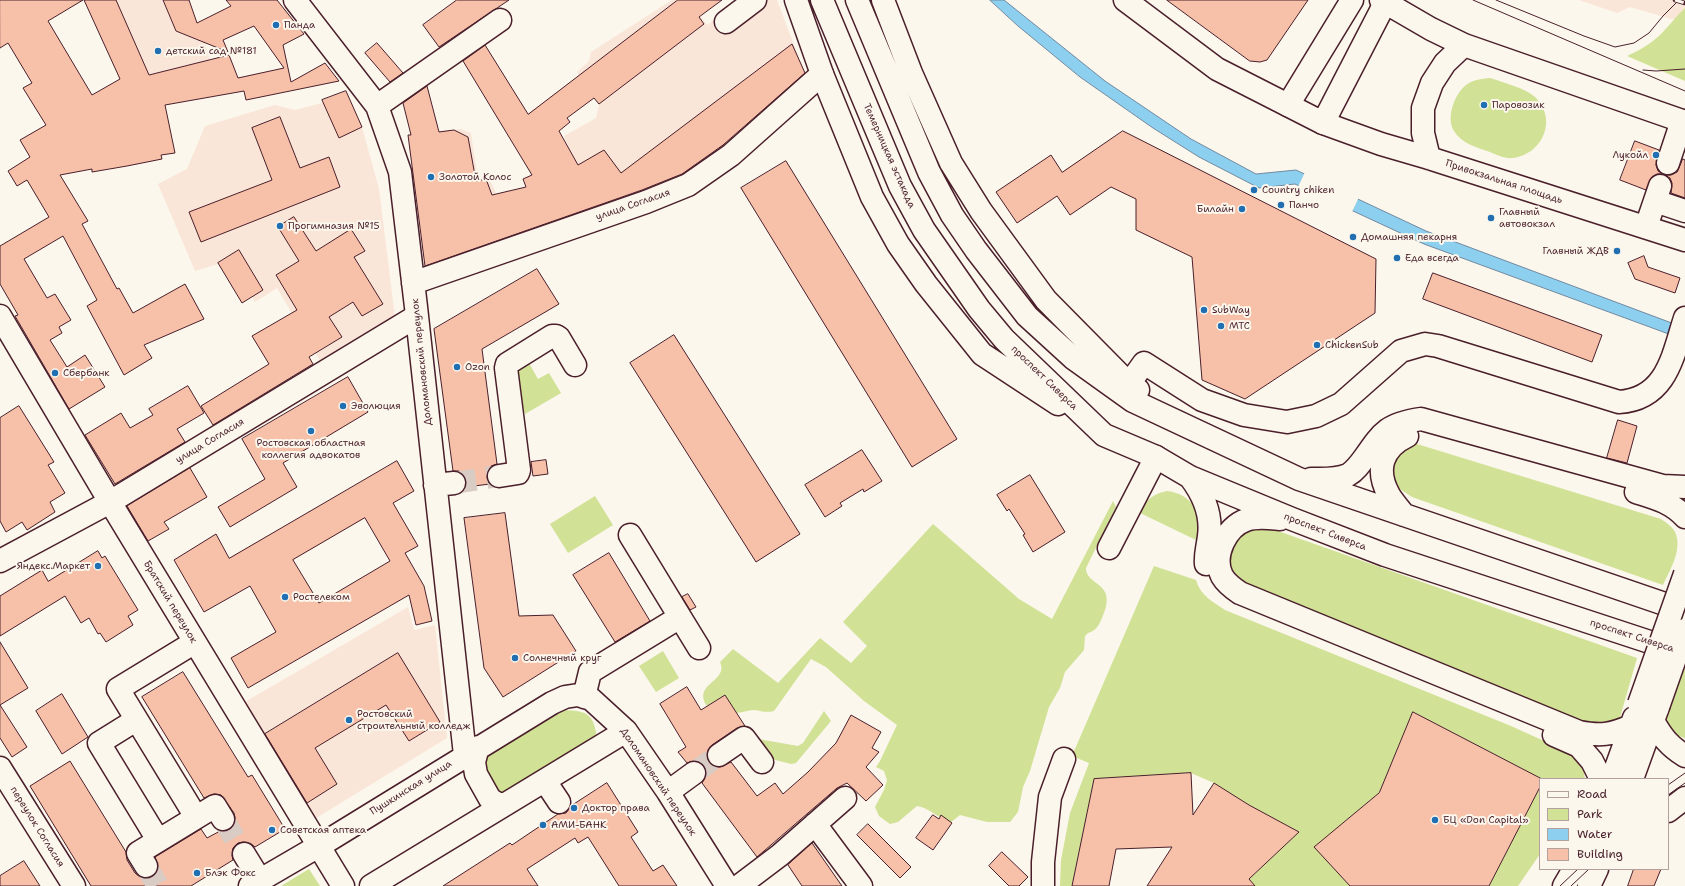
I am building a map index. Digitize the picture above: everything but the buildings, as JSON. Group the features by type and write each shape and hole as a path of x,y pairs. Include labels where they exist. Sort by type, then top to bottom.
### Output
{"main road":[{"name":"Доломановский переулок","path":"295,0 377,106 400,172 417,316 445,484 472,751 476,774 490,799 498,804 506,804"},
{"path":"726,22 755,0"},
{"path":"796,0 822,74 872,197 898,244 958,326 982,354 993,363 1104,435"},
{"name":"Темерницкая эстакада","path":"822,0 900,186 924,230 949,268 979,309 1004,339"},
{"path":"857,0 929,172 952,215 976,250 1027,316 1073,358 1133,401 1300,479 1685,611"},
{"path":"883,0 911,73 951,163 974,199 1046,300 1129,384 1191,429"},
{"name":"Привокзальная площадь","path":"1125,0 1217,69 1323,123 1381,144 1685,240"},
{"path":"1288,105 1352,0"},
{"path":"1323,123 1383,2 1431,29 1464,45 1684,122 1675,156"},
{"path":"377,106 500,20"},
{"path":"1429,158 1423,133 1423,108 1432,83 1445,63 1464,45"},
{"name":"улица Согласия","path":"413,282 646,202 688,185 731,155 822,74"},
{"path":"1646,227 1657,194 1685,211"},
{"name":"Братский переулок","path":"0,316 110,502 343,886"},
{"name":"улица Согласия","path":"0,561 110,502 417,316"},
{"path":"1129,384 1144,363 1202,400 1244,415 1286,422 1316,416 1341,404 1401,351 1425,344 1438,346 1619,402 1630,401 1644,396 1662,380 1671,360 1685,318"},
{"path":"499,476 515,474 518,473 519,470 506,368 507,364 552,336 556,336 559,338 575,365"},
{"name":"проспект Сиверса","path":"1004,339 1104,435 1156,458 1190,477 1292,520 1385,555 1685,653"},
{"path":"1300,479 1334,479 1349,474 1359,466 1375,442 1388,429 1404,422 1421,419 1663,486 1685,487"},
{"path":"1404,515 1389,495 1382,479 1384,456 1387,449 1396,442 1407,436 1422,434 1660,499 1677,509 1685,518"},
{"path":"1109,548 1156,458"},
{"path":"1190,477 1199,489 1205,501 1208,516 1209,535 1205,554 1206,573 1215,588 1230,599 1579,746 1592,761 1601,778"},
{"path":"1292,520 1261,518 1246,520 1231,530 1222,543 1219,553 1219,566 1223,577 1231,586 1240,593 1579,732 1597,735 1614,733 1631,726 1650,711 1685,630"},
{"path":"630,535 699,648"},
{"path":"1632,778 1685,574"},
{"path":"584,697 590,672 680,616"},
{"path":"195,642 118,689 196,817"},
{"name":"Пушкинская улица","path":"255,883 552,703 564,697 584,697"},
{"name":"Доломановский переулок","path":"584,697 591,699 626,731 668,792 727,886"},
{"path":"604,710 609,734 606,743"},
{"path":"1650,711 1662,737 1685,756"},
{"path":"136,720 99,743 158,840"},
{"path":"1612,778 1631,726"},
{"path":"371,886 626,731"},
{"path":"719,755 744,738 762,762"},
{"path":"1043,886 1043,862 1050,797 1064,759"},
{"name":"переулок Согласия","path":"0,768 74,886"},
{"path":"668,792 694,773"},
{"path":"545,781 558,802"},
{"path":"739,886 780,855 846,798"},
{"path":"1669,810 1685,798"},
{"path":"146,866 138,853 158,840 215,806 223,819"},
{"path":"815,824 861,886"},
{"path":"244,854 255,883"},
{"path":"1564,886 1573,870"}],"shaded area":[{"name":"детский сад №181","path":"84,0 163,0 176,31 205,43 221,95 135,110"},
{"path":"672,0 688,0 707,25 742,0 777,0 807,79 704,169 644,193 426,268 412,133 461,129 471,133 478,180 489,178 497,195 508,190 511,195 527,188 526,177 545,173 569,149 564,136 596,118 599,105 577,72 589,61 591,52"},
{"path":"1579,0 1685,0 1685,23 1630,7 1617,13"},
{"name":"Прогимназия №15","path":"348,96 362,127 379,189 395,317 321,362 277,288 255,302 252,297 242,303 233,275 227,278 218,264 195,271 158,184 187,169 205,126 275,105 295,110"},
{"name":"Ростовский строительный колледж","path":"408,607 414,630 435,625 447,738 313,820 243,703"}],"green space":[{"path":"1685,8 1685,81 1627,56 1653,41"},
{"path":"1490,78 1531,94 1542,106 1546,125 1544,134 1539,143 1524,155 1510,158 1498,155 1465,142 1454,131 1451,112 1453,104 1460,91 1469,83 1479,79"},
{"path":"529,363 538,379 549,373 561,393 525,414 512,373"},
{"path":"1417,444 1661,519 1674,530 1677,539 1677,552 1675,559 1663,585 1412,497 1397,487 1391,469 1392,459 1406,447"},
{"path":"1167,491 1184,497 1190,501 1195,508 1199,523 1196,540 1138,512 1150,498"},
{"path":"595,496 613,525 568,553 550,524"},
{"path":"1113,501 1116,507 1086,568 1087,574 1104,591 1107,597 1106,606 1098,625 1085,636 1084,650 1065,672 1060,688 1049,707 1030,771 1023,787 1018,812 1010,822 987,822 960,815 950,823 926,809 917,806 898,822 890,824 879,816 875,807 884,790 887,780 884,771 876,767 897,725 864,701 826,667 811,659 774,711 766,712 749,710 735,713 725,695 707,706 704,698 704,692 720,674 720,662 733,649 778,683 820,638 851,663 867,646 843,622 933,524 1019,599 1052,619"},
{"path":"1261,525 1637,658 1619,721 1596,729 1240,584 1228,572 1231,540"},
{"path":"1154,566 1196,580 1204,594 1225,610 1511,726 1564,750 1576,758 1583,767 1585,778 1540,778 1413,712 1379,793 1315,847 1350,886 1255,886 1249,879 1299,832 1249,805 1214,783 1191,773 1094,779 1072,886 1060,886 1061,860 1070,813 1089,763 1072,756"},
{"path":"663,651 679,678 656,692 639,666"},
{"path":"1684,669 1685,738 1675,735 1664,721"},
{"path":"563,710 578,711 588,715 594,724 597,739 503,802 478,761 549,715"},
{"path":"824,711 831,721 796,763 791,764 768,758 758,739 798,746 803,743"},
{"path":"1539,789 1539,855 1518,886 1489,886"},
{"path":"309,869 320,886 281,886"}],"water":[{"path":"990,0 1004,0 1105,81 1191,139 1256,174 1296,170 1426,231 1685,328 1685,340 1424,244 1295,184 1259,188 1199,157 1153,128 1080,77 1018,26"}],"pier":[{"path":"1305,172 1359,197 1352,212 1298,187"}],"tunnel":[{"path":"454,483 499,476"},
{"path":"694,773 719,755"},
{"path":"223,819 244,854"},
{"path":"146,866 158,886"}],"tram line":[{"path":"1473,0 1685,91"},
{"path":"1496,0 1615,47 1634,43 1649,33 1679,0"},
{"path":"1643,70 1656,71 1685,69"},
{"path":"1669,784 1685,773"},
{"path":"1669,794 1685,783"},
{"path":"1560,886 1577,870"},
{"path":"1571,886 1588,870"}],"railway":[{"path":"1675,0 1685,3"}],"place":[{"name":"Панда","path":"276,25"},
{"name":"детский сад №181","path":"158,51"},
{"name":"Паровозик","path":"1484,105"},
{"name":"Лукойл","path":"1656,155"},
{"name":"Золотой Колос","path":"431,177"},
{"name":"Country chiken","path":"1254,190"},
{"name":"Панчо","path":"1281,205"},
{"name":"Билайн","path":"1242,209"},
{"name":"Главный автовокзал","path":"1491,218"},
{"name":"Прогимназия №15","path":"280,226"},
{"name":"Домашняя пекарня","path":"1353,237"},
{"name":"Главный ЖДВ","path":"1617,251"},
{"name":"Еда всегда","path":"1397,258"},
{"name":"SubWay","path":"1204,310"},
{"name":"МТС","path":"1221,326"},
{"name":"ChickenSub","path":"1317,345"},
{"name":"Ozon","path":"457,367"},
{"name":"Сбербанк","path":"55,373"},
{"name":"Эволюция","path":"343,406"},
{"name":"Ростовская областная коллегия адвокатов","path":"311,431"},
{"name":"Яндекс.Маркет","path":"98,566"},
{"name":"Ростелеком","path":"285,597"},
{"name":"Солнечный круг","path":"515,658"},
{"name":"Ростовский строительный колледж","path":"349,720"},
{"name":"Доктор права","path":"574,808"},
{"name":"БЦ «Don Capital»","path":"1435,820"},
{"name":"АМИ-БАНК","path":"543,825"},
{"name":"Советская аптека","path":"272,830"},
{"name":"Блэк Фокс","path":"197,873"}]}
